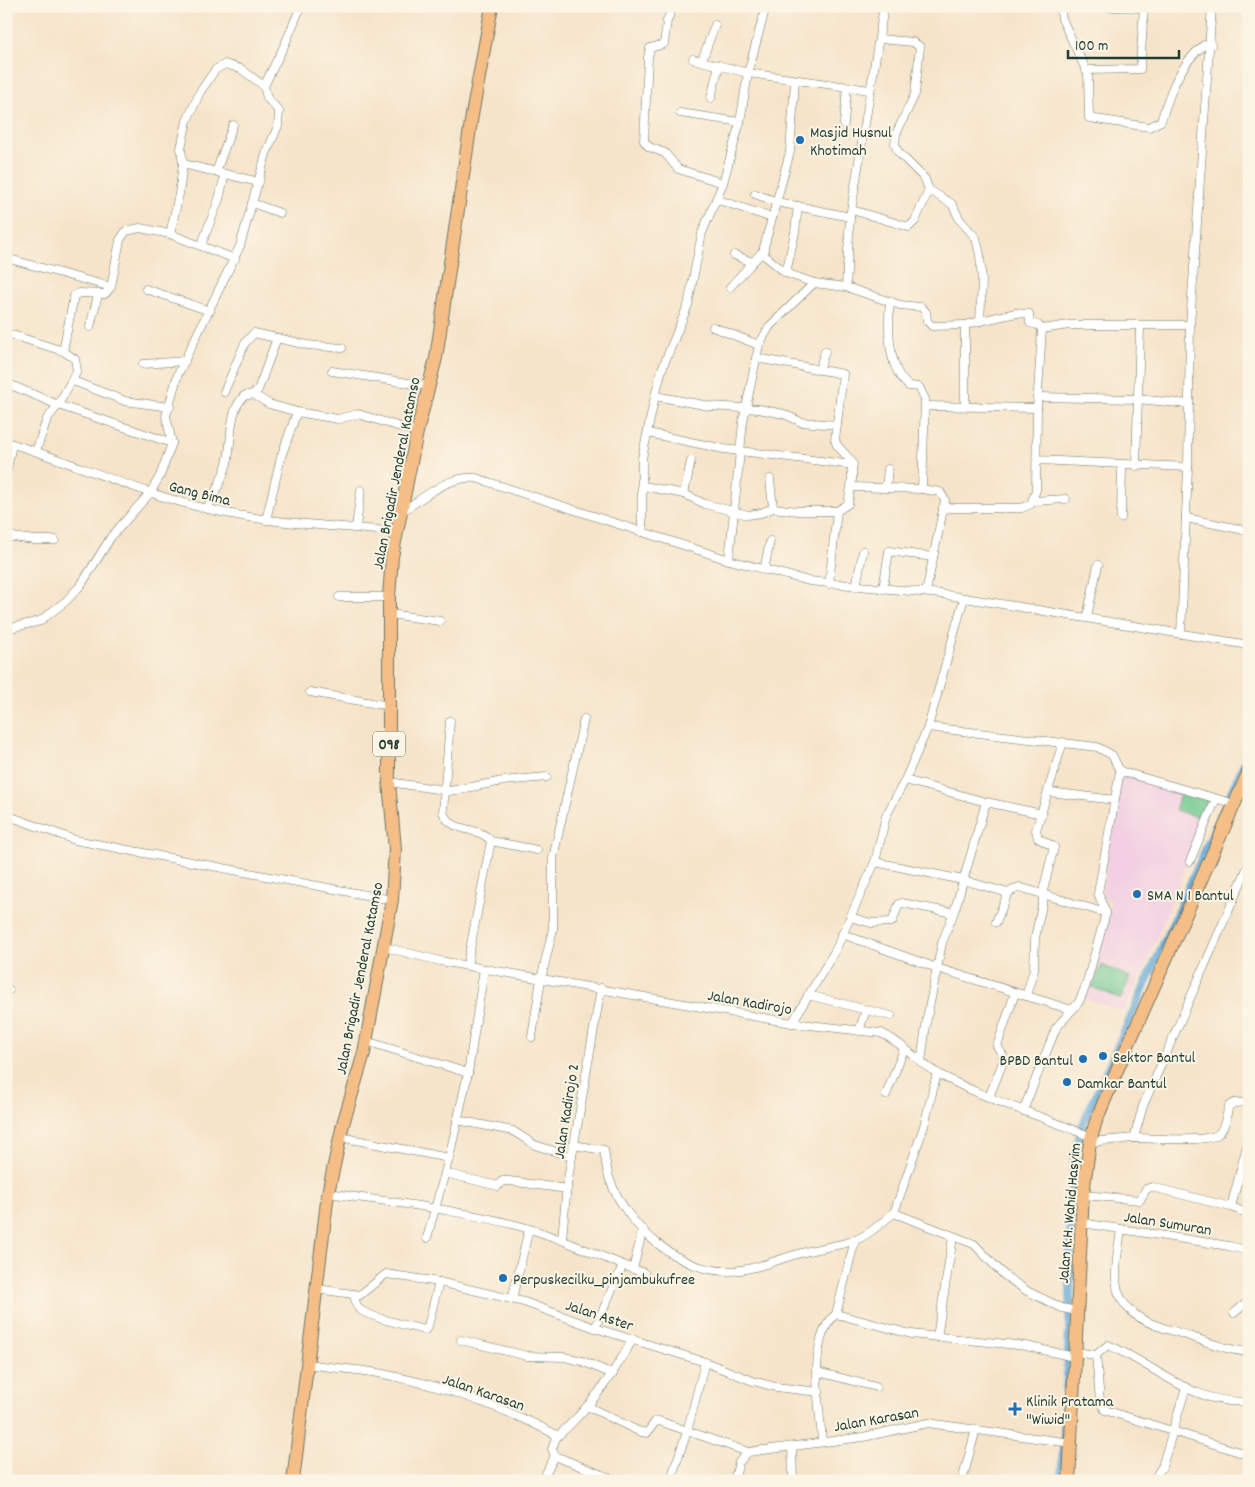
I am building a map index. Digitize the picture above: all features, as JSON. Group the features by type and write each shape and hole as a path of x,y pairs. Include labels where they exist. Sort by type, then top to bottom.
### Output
{"main road":[{"name":"Jalan Brigadir Jenderal Katamso","path":"293,1481 309,1364 328,1194 340,1137 366,1041 392,900 395,849 389,782 389,598 396,532 428,386 436,358 472,115 492,6"},
{"name":"Jalan K.H. Wahid Hasyim","path":"1068,1481 1067,1443 1087,1137 1249,771"}],"street":[{"path":"6,629 40,622 61,607 81,585 110,537 150,493 169,455 172,443 166,424 178,374 234,259 280,114 267,98 264,86 301,6"},
{"path":"673,6 667,21 664,44 652,46 649,50 643,127 645,144 665,154 678,169 723,183"},
{"path":"642,532 644,486 642,458 655,396 662,368 684,320 699,241 723,183 740,122 748,74 766,6"},
{"path":"846,287 851,214 884,6"},
{"path":"1060,6 1064,25 1072,36 1086,70 1089,118 1153,126 1161,121 1173,85 1187,61 1204,45 1211,45"},
{"path":"1180,634 1188,467 1190,325 1211,45 1212,6"},
{"path":"1086,70 1140,69 1144,7 1110,7"},
{"path":"702,60 715,25"},
{"path":"880,39 913,42 920,47 915,94 897,131 895,141 898,152 925,179 929,190 952,204 960,220 976,238 980,255 982,282 980,322"},
{"path":"693,59 748,74 870,90"},
{"path":"170,234 179,194 182,164 181,148 187,121 200,92 217,68 225,64 232,65 264,86"},
{"path":"711,98 720,65"},
{"path":"730,287 763,251 790,152 795,81"},
{"path":"844,124 847,87"},
{"path":"680,113 740,122"},
{"path":"216,172 232,125"},
{"path":"182,164 259,182"},
{"path":"201,246 219,199 225,174"},
{"path":"756,194 777,202 851,214 909,227 915,221 929,190"},
{"path":"716,199 772,218"},
{"path":"252,203 280,213"},
{"path":"786,273 798,206"},
{"path":"63,352 74,296 79,293 106,294 110,287 120,240 126,231 140,228 170,234 234,259"},
{"path":"763,251 765,256 786,273 814,282 846,287 890,302 921,307 926,312 927,322 932,326 980,322 1006,315 1025,313 1029,314 1030,324 1038,325 1042,329"},
{"path":"734,255 752,262"},
{"path":"6,258 110,287"},
{"path":"728,560 740,450 758,345 769,327 814,282"},
{"path":"146,289 210,311"},
{"path":"90,327 98,295"},
{"path":"890,302 889,348 902,380 909,386 917,386 921,389 926,406 922,489"},
{"path":"965,324 965,406"},
{"path":"1042,329 1069,325 1140,327 1190,325"},
{"path":"713,327 758,345"},
{"path":"1136,466 1140,327"},
{"path":"944,508 1022,508 1029,506 1033,501 1036,485 1037,397 1042,329"},
{"path":"6,333 63,352 72,356 77,363 77,371 73,381 47,419 36,451"},
{"path":"224,392 245,343 251,335 261,333 308,345 342,348"},
{"path":"207,509 226,467 231,426 239,404 244,396 253,394 262,382 277,338"},
{"path":"820,370 825,351"},
{"path":"644,486 684,494 705,504 734,512 757,514 772,508 798,511 837,511 848,504 852,487 852,465 850,457 836,443 844,375 756,358"},
{"path":"143,364 184,361"},
{"path":"332,371 428,386"},
{"path":"73,381 125,401 170,407"},
{"path":"6,383 58,405 172,443"},
{"path":"253,394 269,404 297,412 338,419 358,414 418,432"},
{"path":"655,396 709,406 746,408 784,414 801,422 837,425"},
{"path":"1037,397 1076,400 1137,399 1190,404"},
{"path":"926,406 1037,408"},
{"path":"266,520 281,457 297,412"},
{"path":"648,433 740,450 852,465"},
{"path":"6,474 9,443"},
{"name":"Gang Bima","path":"9,443 150,493 207,509 266,520 396,532"},
{"path":"1037,460 1188,467"},
{"path":"684,494 691,461"},
{"path":"1122,465 1122,518"},
{"path":"886,487 888,469"},
{"path":"400,514 450,481 469,477 484,480 764,570 829,584 926,592 1249,645"},
{"path":"770,478 772,508"},
{"path":"852,487 922,489 940,492 944,498 944,508 926,592"},
{"path":"356,527 361,490"},
{"path":"1033,501 1066,499"},
{"path":"829,584 837,511"},
{"path":"1186,518 1249,531"},
{"path":"6,536 34,540 54,540"},
{"path":"764,570 770,541"},
{"path":"856,587 863,551"},
{"path":"883,589 889,551 933,557"},
{"path":"1087,617 1098,564"},
{"path":"339,597 389,598"},
{"path":"792,1023 833,956 875,862 886,816 905,780 928,727 964,598"},
{"path":"389,614 440,621"},
{"path":"310,692 388,706"},
{"path":"532,1037 541,979 553,929 553,858 584,719"},
{"path":"450,722 442,792 442,812 449,823 485,836 491,841 537,850"},
{"path":"928,727 1063,742 1104,750 1114,758 1120,771 1098,893 1106,913 1086,985 1079,1002 1056,1028 1050,1039 1023,1111"},
{"path":"1026,996 1035,965 1035,938 1054,847 1037,836 1036,830 1063,742"},
{"path":"1120,771 1234,803"},
{"path":"389,782 442,792 503,781 547,777"},
{"path":"905,780 986,802 1042,814"},
{"path":"1049,792 1115,800"},
{"path":"1190,861 1218,799"},
{"path":"921,1062 942,943 953,913 986,802"},
{"path":"6,815 75,840 392,900"},
{"path":"467,965 491,841"},
{"path":"875,862 963,880 1008,892 1019,887 1106,913"},
{"path":"1134,1138 1143,1106 1249,864"},
{"path":"996,922 1008,892"},
{"path":"850,917 871,923 892,922 899,904 902,903 953,913"},
{"path":"842,934 937,968 1072,1010"},
{"name":"Jalan Kadirojo","path":"384,947 484,969 792,1023 886,1036 937,1073 989,1097 1087,1137"},
{"path":"427,1238 449,1158 468,1073 484,969"},
{"name":"Jalan Kadirojo 2","path":"562,1239 566,1190 601,988"},
{"path":"989,1097 1004,1058 997,1046 1015,993"},
{"path":"808,995 890,1016"},
{"path":"859,1031 866,1010"},
{"path":"366,1041 468,1073"},
{"path":"886,1095 904,1049"},
{"path":"573,1145 604,1151 610,1181 622,1205 643,1229 669,1251 688,1262 718,1271 748,1269 803,1252 855,1240 894,1212 924,1126 937,1073"},
{"path":"1087,1137 1193,1139 1214,1136 1223,1127 1229,1106 1234,1103 1249,1102"},
{"path":"457,1120 513,1131 535,1145 572,1157"},
{"path":"340,1137 449,1158"},
{"path":"1231,1207 1249,1138"},
{"path":"445,1173 498,1186 502,1181 509,1181 566,1190"},
{"path":"1083,1195 1134,1201 1142,1199 1146,1189 1152,1187 1231,1207 1249,1214"},
{"path":"328,1194 436,1209 529,1229 562,1239 622,1265 644,1272"},
{"path":"894,1212 980,1249 1004,1275 1026,1291 1062,1308 1075,1311"},
{"name":"Jalan Sumuran","path":"1082,1223 1121,1228 1249,1251"},
{"path":"1121,1228 1118,1289 1124,1303 1134,1314 1158,1327 1220,1347 1249,1352"},
{"path":"512,1299 529,1229"},
{"path":"633,1269 643,1229"},
{"path":"937,1337 954,1237"},
{"path":"822,1442 818,1349 828,1324 836,1314 855,1240"},
{"path":"595,1328 622,1265"},
{"name":"Jalan Aster","path":"354,1294 360,1295 368,1291 386,1274 439,1282 512,1299 595,1328 705,1362 753,1381 819,1392"},
{"path":"317,1289 354,1294 357,1306 361,1311 398,1324 425,1330 428,1326 439,1282"},
{"path":"1234,1313 1249,1301"},
{"path":"836,1314 900,1331 937,1337 1010,1344 1061,1354 1096,1355 1108,1345 1186,1387 1221,1401 1249,1401"},
{"path":"542,1481 555,1456 552,1446 558,1436 589,1407 613,1374 633,1339"},
{"path":"461,1340 527,1356 564,1357 596,1366 613,1374"},
{"path":"1096,1355 1102,1408 1117,1415 1172,1430 1249,1456"},
{"path":"670,1481 687,1432 705,1362"},
{"name":"Jalan Karasan","path":"309,1364 336,1370 390,1375 449,1392 501,1410 540,1426 558,1436"},
{"path":"818,1372 876,1386"},
{"path":"1152,1481 1162,1467 1186,1387"},
{"path":"589,1407 645,1433 657,1421 748,1452 739,1462 734,1481"},
{"name":"Jalan Karasan","path":"748,1452 877,1434 920,1423 976,1429 1067,1443"},
{"path":"962,1481 976,1429"},
{"path":"792,1447 794,1481"},
{"path":"555,1456 617,1481"}],"shaded area":[{"name":"SMA N 1 Bantul","path":"1121,774 1212,802 1143,972 1123,1012 1084,998 1111,901 1101,896"}],"green space":[{"path":"1181,792 1209,801 1203,819 1175,810"},
{"path":"1102,965 1130,977 1121,999 1092,987"}],"waterway":[{"path":"1061,1481 1070,1303 1071,1191 1073,1168 1082,1126 1249,752"}],"place":[{"name":"Masjid Husnul Khotimah","path":"800,140"},
{"name":"SMA N 1 Bantul","path":"1137,894"},
{"name":"Sektor Bantul","path":"1103,1056"},
{"name":"BPBD Bantul","path":"1083,1059"},
{"name":"Damkar Bantul","path":"1067,1082"},
{"name":"Perpuskecilku_pinjambukufree","path":"503,1278"},
{"name":"Klinik Pratama \"Wiwid\"","path":"1015,1409"}]}
